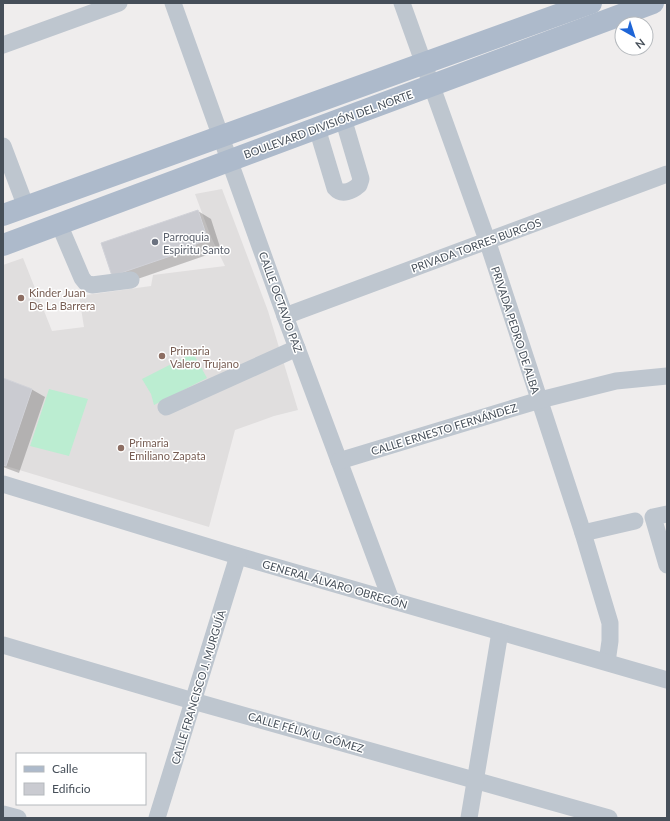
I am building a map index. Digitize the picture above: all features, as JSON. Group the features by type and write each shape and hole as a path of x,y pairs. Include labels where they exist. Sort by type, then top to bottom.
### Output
{"main road":[{"path":"3,215 591,3"},
{"name":"BOULEVARD DIVISIÓN DEL NORTE","path":"3,245 653,3"}],"street":[{"path":"3,45 119,3"},
{"name":"CALLE OCTAVIO PAZ","path":"173,3 285,316 391,600"},
{"name":"PRIVADA PEDRO DE ALBA","path":"402,3 487,240 584,533 610,623 610,641 607,662"},
{"path":"317,128 335,188 338,191 347,192 359,185 361,179 343,118"},
{"path":"3,146 26,207"},
{"name":"PRIVADA TORRES BURGOS","path":"285,316 667,174"},
{"path":"59,224 82,278 86,283 92,285 131,280"},
{"path":"166,407 297,348"},
{"name":"CALLE ERNESTO FERNÁNDEZ","path":"339,461 540,400 616,381 667,376"},
{"name":"GENERAL ÁLVARO OBREGÓN","path":"3,484 238,556 667,680"},
{"path":"666,565 653,517 667,514"},
{"path":"584,533 635,521"},
{"name":"CALLE FRANCISCO J. MURGUÍA","path":"157,818 238,556"},
{"path":"469,818 500,632"},
{"name":"CALLE FÉLIX U. GÓMEZ","path":"3,645 193,701 609,818"},
{"path":"3,814 18,818"}],"shaded area":[{"path":"222,189 268,311 298,410 274,416 235,430 209,527 6,466 32,389 3,378 3,265 23,258 52,331 84,327 79,296 151,286 153,275 225,266 211,237 195,194"}],"green space":[{"path":"193,353 207,378 154,405 151,394 142,379"},
{"path":"49,389 88,399 69,456 30,446"}],"building":[{"name":"Parroquia Espiritu Santo","path":"198,210 208,240 196,244 194,248 112,276 101,243"},
{"path":"3,378 32,389 6,466 3,465"}],"place":[{"name":"Parroquia Espiritu Santo","path":"155,242"},
{"name":"Kinder Juan De La Barrera","path":"21,298"},
{"name":"Primaria Valero Trujano","path":"162,356"},
{"name":"Primaria Emiliano Zapata","path":"121,448"}]}
